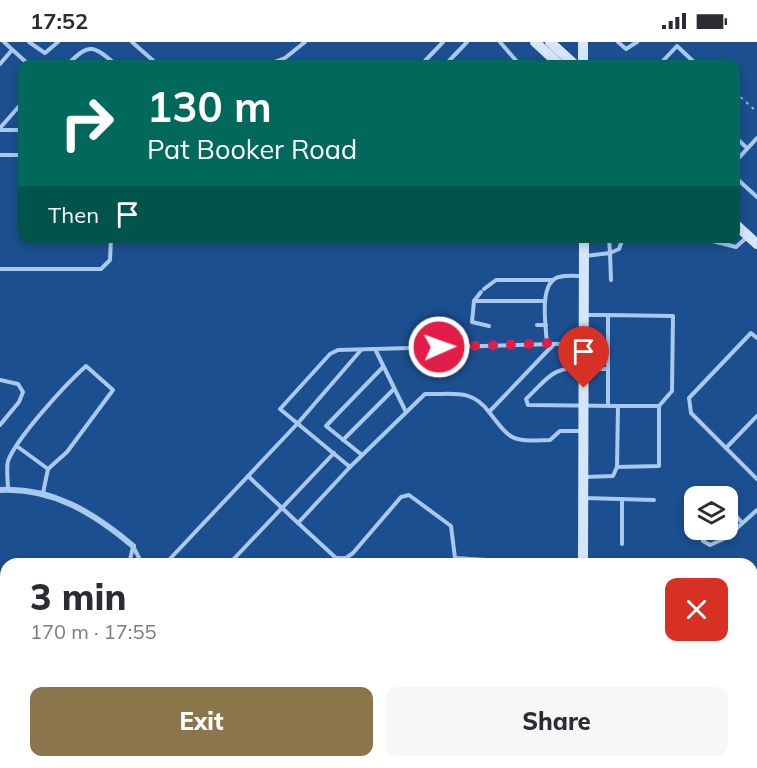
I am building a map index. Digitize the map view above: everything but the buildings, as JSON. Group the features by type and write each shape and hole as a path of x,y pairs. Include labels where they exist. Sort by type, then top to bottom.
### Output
{"main road":[{"path":"535,42 555,60"},
{"path":"550,42 570,60"},
{"path":"583,42 583,60"},
{"path":"740,229 757,244"},
{"path":"583,558 584,243"}],"street":[{"path":"0,489 43,493 80,508 133,546"}],"lane":[{"path":"4,42 23,60"},
{"path":"29,42 45,53 58,42"},
{"path":"132,42 152,60"},
{"path":"280,60 305,42"},
{"path":"426,60 443,42"},
{"path":"450,60 467,42"},
{"path":"500,42 516,60"},
{"path":"618,42 626,49 637,42"},
{"path":"664,60 677,46 692,60"},
{"path":"72,60 81,50 90,48 99,51 110,60"},
{"path":"0,64 12,50"},
{"path":"0,129 18,108"},
{"path":"0,129 18,130"},
{"path":"740,156 757,138"},
{"path":"740,142 747,148"},
{"path":"0,155 18,155"},
{"path":"740,182 757,197"},
{"path":"720,243 736,247 748,236"},
{"path":"0,269 100,269 110,260 111,243"},
{"path":"609,243 611,280"},
{"path":"584,256 610,253 619,249 621,243"},
{"path":"547,344 545,291 552,280 559,276 584,276"},
{"path":"489,326 472,321 474,301 496,280 552,280"},
{"path":"474,301 545,301"},
{"path":"584,315 673,316 672,391 659,406 658,466 617,467"},
{"path":"608,315 608,406"},
{"path":"537,325 546,325"},
{"path":"757,338 751,333 689,398 691,414 757,479"},
{"path":"350,467 280,409 330,354 338,350 608,342"},
{"path":"489,412 554,344"},
{"path":"171,558 298,423 361,349"},
{"path":"375,349 405,411"},
{"path":"8,489 8,462 69,381 86,366 113,390 67,452 48,469 43,493"},
{"path":"362,454 326,426 384,367"},
{"path":"608,369 562,368 554,372 526,401 530,407 659,406"},
{"path":"0,380 18,384 23,392 19,402 0,425"},
{"path":"343,440 394,389"},
{"path":"298,524 362,454 425,393 471,396 479,399 509,438 520,441 550,440 560,431 583,431"},
{"path":"583,477 613,476 617,467 618,406"},
{"path":"726,448 757,416"},
{"path":"18,447 48,469"},
{"path":"235,558 334,453"},
{"path":"248,476 336,558"},
{"path":"346,558 401,497 409,495 451,525 455,558"},
{"path":"583,498 654,500"},
{"path":"622,499 622,544"},
{"path":"738,527 757,510"},
{"path":"738,518 742,523"},
{"path":"703,540 710,545 721,540"},
{"path":"130,558 133,546"},
{"path":"133,546 139,558"}],"path":[{"path":"740,97 757,112"}],"route":[{"path":"439,347 585,342 584,388"}]}
